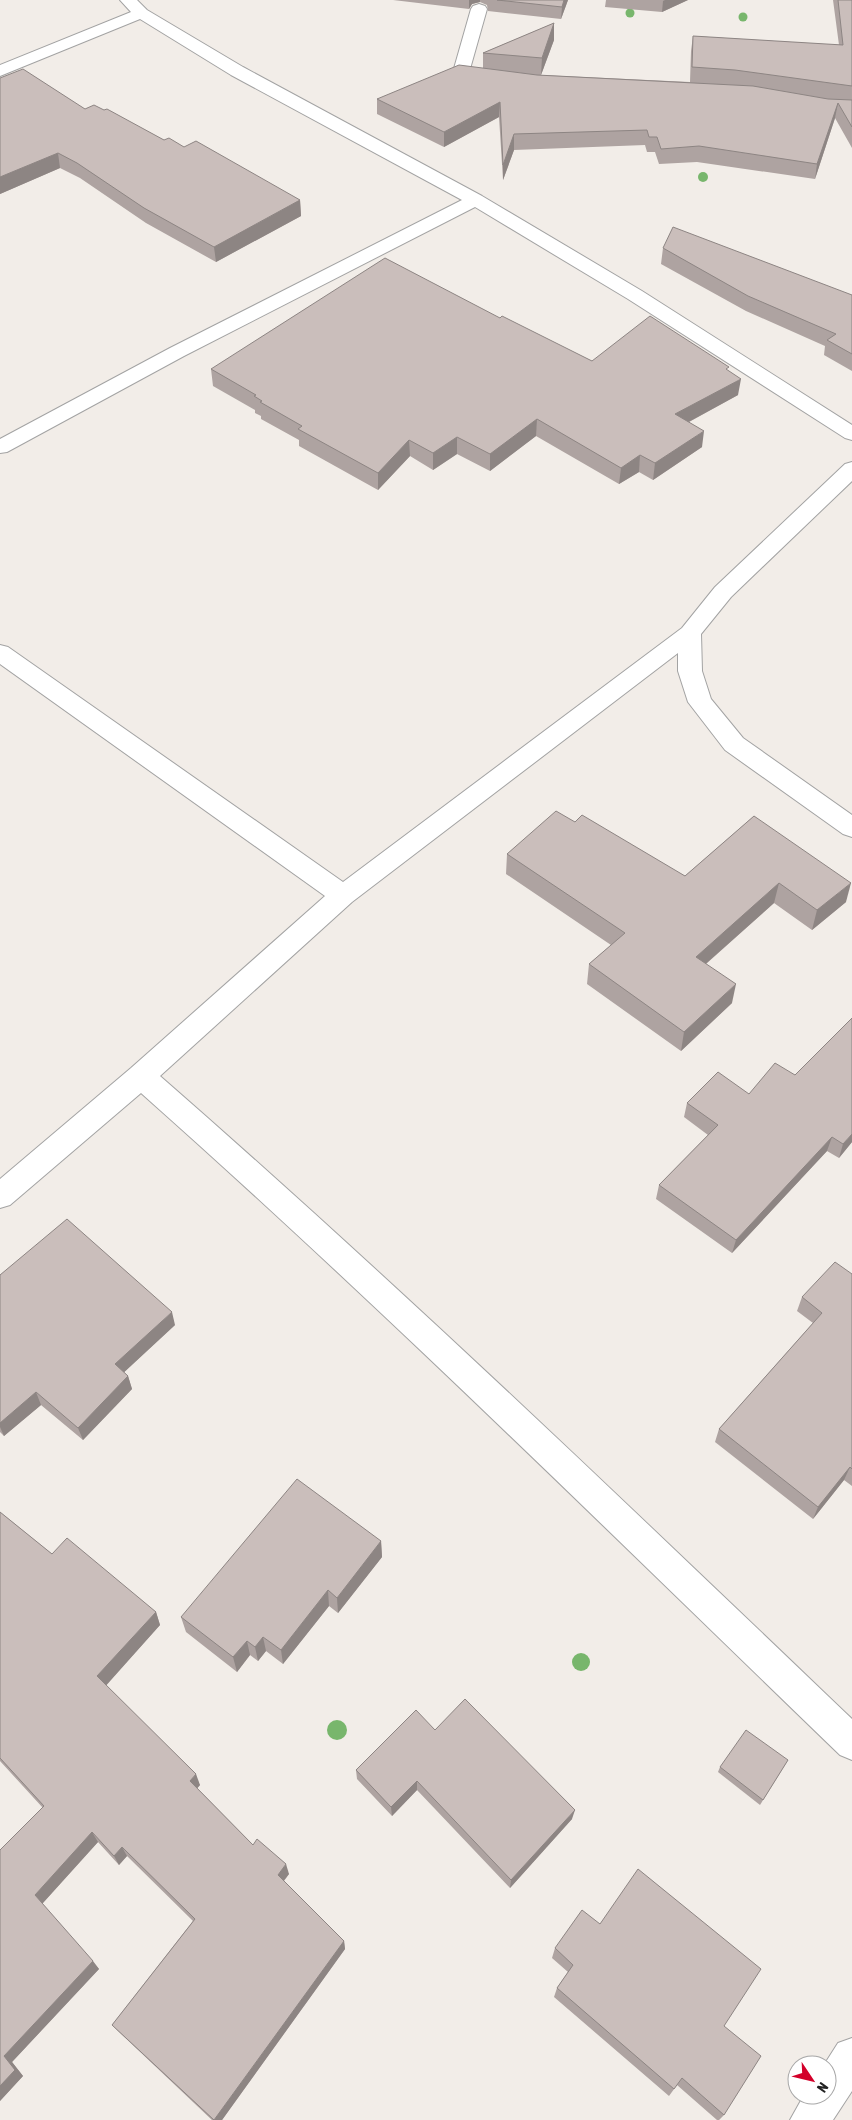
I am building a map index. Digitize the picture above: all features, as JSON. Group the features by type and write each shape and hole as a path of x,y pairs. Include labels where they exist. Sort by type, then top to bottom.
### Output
{"street":[{"path":"0,71 134,6 238,71 476,200 635,295 852,434"},
{"path":"479,9 461,72 506,81"},
{"path":"0,447 177,352 476,200"},
{"path":"0,1196 141,1076 343,895 690,633 723,592 852,469"},
{"path":"690,633 690,671 700,702 734,744 852,828"},
{"path":"0,653 343,895"},
{"path":"141,1076 239,1161 397,1305 852,1743"},
{"path":"837,2080 852,2057"},
{"path":"810,2120 820,2105"}],"building":[{"path":"497,0 564,0 562,7"},
{"path":"838,0 852,0 852,86 735,70 692,67 693,36 843,45"},
{"path":"554,23 542,58 483,53"},
{"path":"459,65 537,75 753,86 828,99 852,100 852,127 838,103 817,164 699,146 661,149 657,137 649,137 647,130 514,134 503,165 500,102 444,132 377,99"},
{"path":"23,69 85,109 94,105 104,110 107,109 164,140 169,138 184,147 196,141 300,200 214,247 144,208 77,163 58,153 0,177 0,78"},
{"path":"673,227 852,295 852,354 827,340 836,334 748,296 663,248"},
{"path":"385,258 500,318 502,316 592,361 650,316 729,367 726,369 741,379 675,414 704,431 655,463 640,455 621,468 537,419 490,454 457,437 433,453 409,440 378,473 298,429 302,426 260,402 262,401 254,396 256,395 211,369"},
{"path":"556,811 575,822 582,815 685,876 754,816 851,883 817,910 779,883 696,957 736,984 684,1032 589,964 625,933 507,854"},
{"path":"852,1018 852,1134 843,1144 832,1137 736,1240 659,1185 718,1125 687,1103 718,1072 749,1094 775,1063 795,1075"},
{"path":"67,1219 172,1312 115,1364 128,1376 78,1428 36,1392 0,1423 0,1275"},
{"path":"835,1262 852,1274 852,1469 850,1467 818,1507 719,1429 822,1313 802,1297"},
{"path":"297,1479 381,1541 337,1598 328,1590 281,1650 263,1637 255,1647 247,1641 233,1657 181,1617"},
{"path":"0,1512 52,1554 67,1538 156,1612 97,1676 196,1774 190,1781 253,1845 257,1839 286,1864 278,1875 344,1941 214,2120 112,2025 195,1919 122,1847 114,1856 92,1832 35,1895 93,1961 4,2056 15,2070 0,2086 0,1850 44,1806 0,1758"},
{"path":"465,1699 575,1810 511,1880 417,1781 391,1807 356,1770 416,1710 435,1730"},
{"path":"746,1730 788,1760 763,1800 720,1767"},
{"path":"638,1869 761,1969 724,2026 761,2056 724,2115 682,2078 674,2089 557,1988 573,1965 555,1948 582,1910 600,1924"}]}
